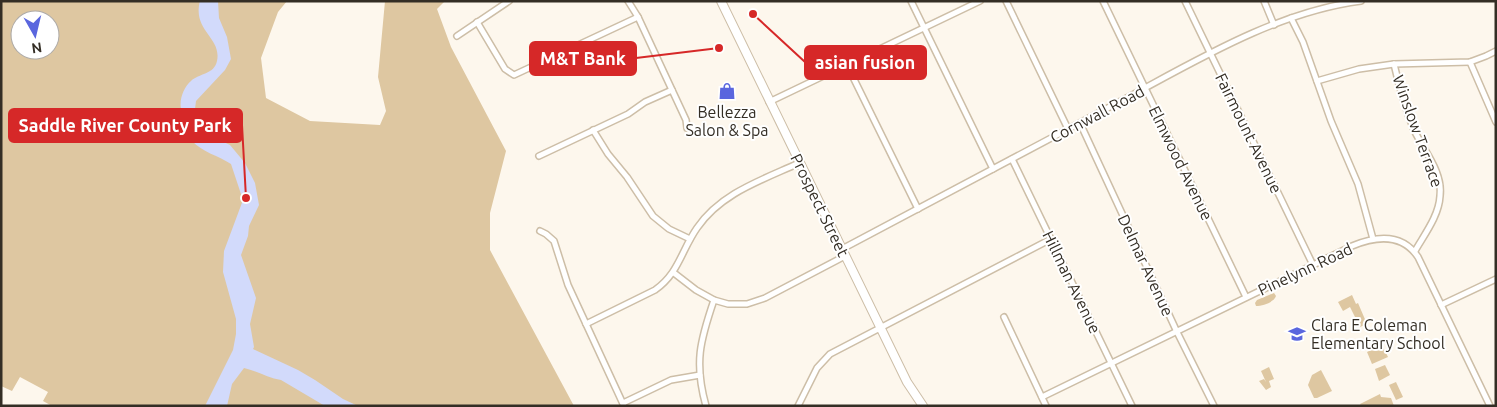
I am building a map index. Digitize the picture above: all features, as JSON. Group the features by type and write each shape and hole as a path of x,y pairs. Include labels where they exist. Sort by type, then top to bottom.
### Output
{"main road":[{"name":"Prospect Street","path":"721,1 880,328 907,382 923,406"}],"street":[{"path":"456,36 509,1"},
{"path":"628,1 638,17 686,120 687,128"},
{"path":"911,1 992,169"},
{"path":"769,102 980,1"},
{"path":"1006,1 1068,130"},
{"name":"Elmwood Avenue","path":"1103,1 1246,297"},
{"name":"Fairmount Avenue","path":"1186,1 1313,265"},
{"path":"1264,1 1274,25"},
{"name":"Cornwall Road","path":"714,300 736,304 756,302 918,209 1211,54 1291,18 1347,2 1361,1"},
{"path":"477,22 505,69 514,74 638,17"},
{"path":"1291,18 1303,42 1331,121 1358,184 1373,239"},
{"path":"1317,81 1359,69 1394,64 1470,62 1496,51"},
{"path":"1470,62 1496,122"},
{"name":"Winslow Terrace","path":"1394,64 1406,109 1436,171 1440,188 1439,205 1436,214 1414,251"},
{"path":"847,65 918,209"},
{"path":"539,156 628,114 646,102 672,90"},
{"name":"Delmar Avenue","path":"1080,123 1177,332 1214,406"},
{"path":"594,130 608,154 627,177 653,216 668,229 690,239"},
{"name":"Hillman Avenue","path":"1012,159 1132,406"},
{"path":"586,324 655,290 668,279 674,273 690,239 703,219 729,196 799,163"},
{"path":"540,231 554,242 568,285 624,404 671,380 700,375"},
{"path":"798,406 817,368 837,350 1051,238"},
{"name":"Pinelynn Road","path":"1042,397 1352,246 1373,239 1391,238 1414,251"},
{"path":"1414,251 1490,406"},
{"path":"674,273 696,290 714,300 701,340 699,357 700,375 706,406"},
{"path":"1441,305 1496,279"},
{"path":"1004,317 1046,406"}],"shaded area":[{"path":"1,1 287,1 278,12 261,58 266,98 310,121 380,125 386,111 378,77 385,1 445,1 437,9 451,47 506,151 490,213 490,250 574,406 52,406 43,401 48,392 20,377 12,391 1,386"},
{"path":"1274,293 1276,296 1271,302 1256,306 1257,300"},
{"path":"1352,295 1356,304 1358,303 1367,324 1360,327 1350,307 1343,311 1338,302"},
{"path":"1382,345 1388,357 1372,364 1367,352"},
{"path":"1385,365 1390,375 1379,381 1375,369"},
{"path":"1269,367 1274,379 1269,381 1271,387 1266,390 1259,381 1264,379 1266,382 1261,371"},
{"path":"1321,370 1332,391 1314,398 1308,385 1312,375"},
{"path":"1396,382 1403,397 1396,400 1389,385"},
{"path":"1380,394 1381,397 1391,398 1394,406 1361,406 1360,404"}],"water":[{"path":"200,1 218,1 219,18 227,37 231,59 225,70 196,101 196,118 207,134 230,145 245,163 255,183 259,205 249,226 248,236 241,255 256,298 250,324 253,349 298,370 343,399 358,406 325,406 281,380 244,368 232,384 227,406 205,406 233,350 236,334 236,319 223,272 224,251 243,200 231,164 192,141 188,134 186,121 181,109 181,97 186,86 194,78 213,69 217,61 215,46 200,20"}],"place":[{"name":"asian fusion","path":"753,14"},
{"name":"M&T Bank","path":"719,48"},
{"name":"Bellezza Salon & Spa","path":"727,91"},
{"name":"Saddle River County Park","path":"246,198"},
{"name":"Clara E Coleman Elementary School","path":"1297,334"}]}
